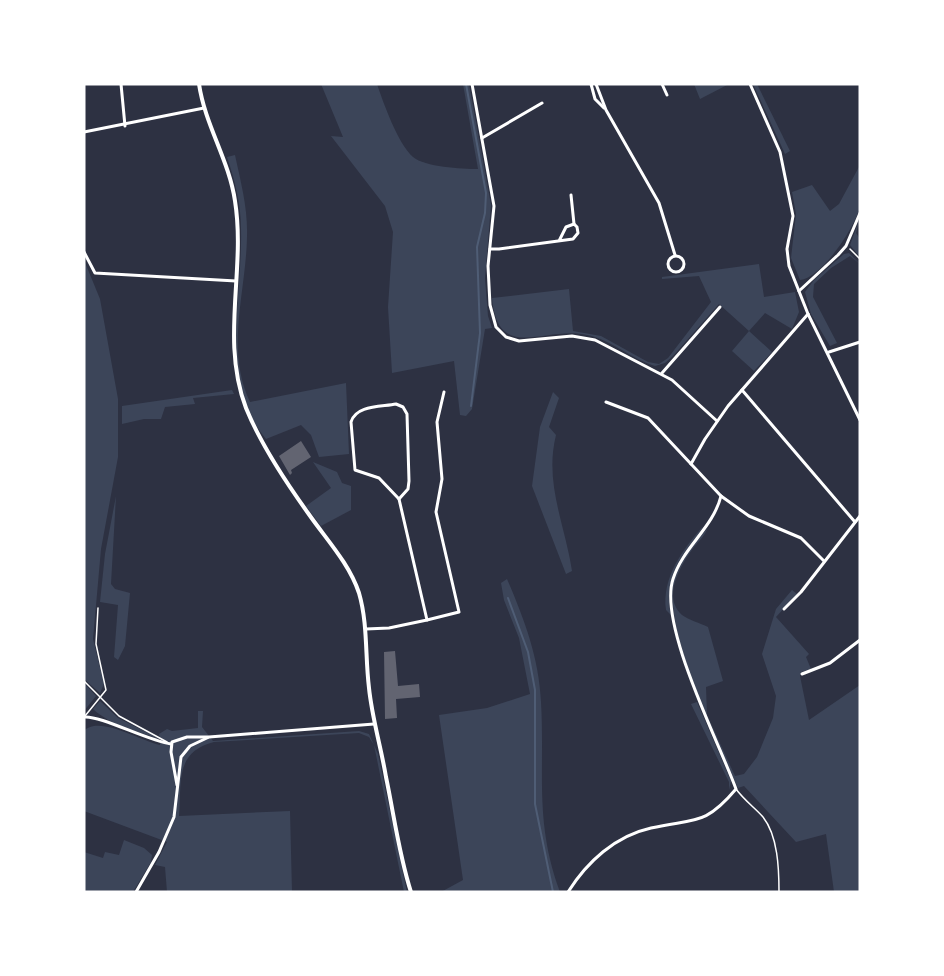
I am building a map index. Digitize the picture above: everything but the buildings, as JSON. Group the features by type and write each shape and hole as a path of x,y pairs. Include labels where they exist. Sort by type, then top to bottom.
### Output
{"street":[{"path":"121,84 125,126"},
{"path":"199,84 204,108 225,162 235,200 238,227 233,343 237,376 244,402 265,445 291,489 350,571 361,603 366,629 367,674 375,724 411,892"},
{"path":"472,84 494,206 489,249 492,316 496,327 506,337 519,341 583,337 595,340 662,373 684,388 717,421"},
{"path":"591,84 595,99 606,110"},
{"path":"596,84 606,110 659,203 675,255"},
{"path":"662,84 667,95"},
{"path":"750,84 780,152 793,216 787,257 808,314 829,352 860,420"},
{"path":"482,138 542,103"},
{"path":"84,132 125,126 204,108"},
{"path":"489,249 576,237 578,230 574,224 571,195"},
{"path":"799,291 846,246 860,213"},
{"path":"559,241 566,227 574,224"},
{"path":"84,252 95,273 236,281"},
{"path":"675,255 681,257 685,262 683,269 678,272 672,271 668,266 670,258 675,255"},
{"path":"662,373 720,307"},
{"path":"691,464 717,421 808,314"},
{"path":"829,352 860,342"},
{"path":"742,390 855,522"},
{"path":"366,629 389,628 459,612 436,512 442,479 437,422 444,392"},
{"path":"606,402 648,418 721,496 749,516 801,538 824,561"},
{"path":"399,498 408,489 409,481 407,414 403,406 396,404 359,410 353,415 351,422 355,470 379,478 399,498 427,620"},
{"path":"567,892 585,868 616,842 652,827 682,824 709,816 736,789 694,690 673,615 670,593 678,567 716,514 721,496"},
{"path":"784,609 801,592 860,516"},
{"path":"802,674 830,663 860,640"},
{"path":"84,717 97,717 105,722 171,744"},
{"path":"171,744 187,737 375,724"},
{"path":"135,892 169,831 179,767 184,753 194,743 209,737"},
{"path":"171,744 177,788"}],"lane":[{"path":"84,717 104,692 106,685 95,639 98,608"},
{"path":"84,681 119,716 171,744"},
{"path":"736,789 762,816 770,829 778,864 779,892"}],"path":[{"path":"846,246 860,259"}],"shaded area":[{"path":"321,84 377,84 397,133 413,157 434,165 478,169 463,84 469,84 491,205 485,278 488,316 492,328 485,329 472,409 466,416 460,415 454,361 392,373 388,307 393,232 385,206 331,136 343,137"},
{"path":"694,84 729,84 700,99"},
{"path":"753,84 757,84 790,151 785,154"},
{"path":"235,155 244,196 247,227 239,321 239,362 250,402 346,383 349,454 319,457 311,435 301,425 266,439 251,416 242,391 236,337 241,220 233,175 227,157"},
{"path":"860,165 861,202 852,227 818,271 800,280 791,258 796,214 792,192 812,185 830,211 839,204"},
{"path":"860,218 856,233 860,239 860,257 850,245"},
{"path":"849,253 860,264 850,256 831,268 814,284 813,297 837,343 830,346 811,314 805,292 814,280 844,254"},
{"path":"84,260 100,299 118,399 118,457 101,549 93,639 104,684 100,693 84,679"},
{"path":"759,264 764,297 795,292 799,312 792,329 765,313 749,331 719,304 673,356 665,363 655,366 605,341 587,335 571,333 526,338 514,336 503,330 496,318 492,298 569,289 573,331 601,336 648,362 659,364 668,358 711,302 699,276 662,279 662,277"},
{"path":"749,331 772,352 754,371 732,351"},
{"path":"232,390 234,394 193,398 195,404 165,407 161,419 144,419 122,424 122,406"},
{"path":"553,392 559,398 549,427 556,435 552,470 572,571 566,574 532,486 540,427"},
{"path":"313,462 337,472 342,483 351,486 351,510 321,526 306,506 331,488"},
{"path":"116,496 111,584 115,589 130,593 125,646 118,660 114,657 118,605 100,602 105,554"},
{"path":"703,526 679,561 672,578 669,596 671,615 666,610 667,586 670,576 681,555"},
{"path":"707,529 679,571 673,590 675,576 682,561"},
{"path":"507,579 525,624 540,685 544,820 552,867 560,892 441,892 463,880 439,715 487,708 530,694 519,638 504,600 501,583"},
{"path":"792,590 797,594 776,617 809,654 806,657 811,669 801,672 800,676 809,720 860,685 860,892 834,892 826,834 796,842 744,786 738,788 706,716 677,629 673,599 682,615 708,627 723,681 706,687 707,715 735,776 744,774 757,757 773,718 776,696 762,654 776,609"},
{"path":"84,683 96,696 84,711"},
{"path":"100,701 118,718 160,739 125,727 100,715 93,709"},
{"path":"697,702 731,781 729,790 729,782 691,704"},
{"path":"198,711 203,711 202,727 213,741 359,731 369,734 374,745 369,737 359,733 214,742 192,753 183,770 179,816 290,811 292,892 167,892 165,867 155,865 167,842 84,811 84,731 91,727 109,727 160,745 159,734 167,729 172,731 198,728"},
{"path":"374,745 378,754 407,892 404,892"},
{"path":"124,840 144,848 152,855 151,862 133,892 84,892 84,852 103,858 105,852 119,855"}],"waterway":[{"path":"466,84 486,193 485,213 477,247 480,333 471,406"},
{"path":"508,598 528,652 535,690 535,804 553,892"}]}
